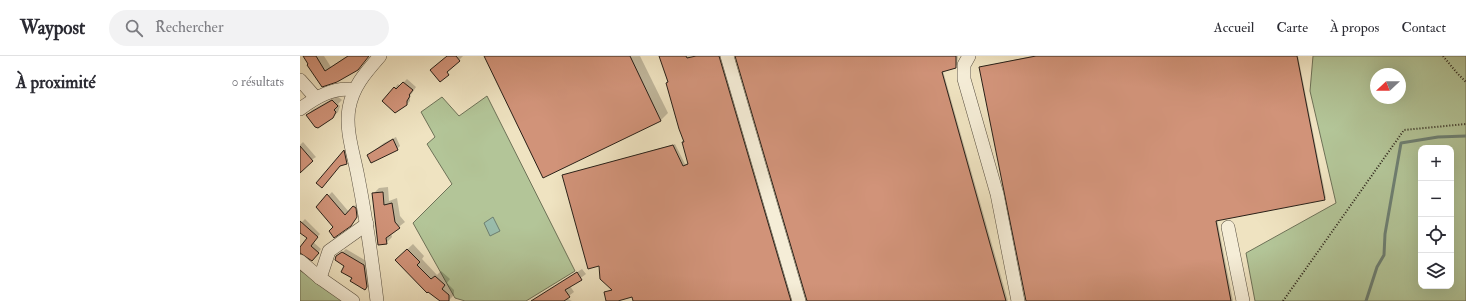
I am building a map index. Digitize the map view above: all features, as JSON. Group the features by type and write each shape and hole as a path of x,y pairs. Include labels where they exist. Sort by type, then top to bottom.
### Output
{"street":[{"path":"377,301 367,224 349,131 349,108 354,90 361,77 380,56"},
{"path":"727,56 798,301"},
{"path":"969,56 964,65 964,78 997,194 1018,301"},
{"path":"300,80 316,98"},
{"path":"300,109 316,98 347,89 354,90"},
{"path":"320,278 329,251 367,224"},
{"path":"1228,227 1243,301"},
{"path":"300,262 353,301"}],"path":[{"path":"1444,56 1457,74 1466,82"},
{"path":"1283,301 1404,130 1466,124"}],"shaded area":[{"path":"1313,56 1466,56 1466,301 1255,301 1246,253 1336,203 1310,91"},
{"path":"487,96 575,271 526,301 465,301 455,298 413,223 452,184 427,144 435,137 421,112 442,97 459,116"},
{"path":"493,217 500,231 490,236 484,223"},
{"path":"300,270 301,271 346,301 300,301"}],"building":[{"path":"303,56 316,56 325,71 348,56 369,56 358,70 337,82 322,87 307,65 308,64"},
{"path":"447,56 456,56 460,61 447,72 449,75 440,82 430,70"},
{"path":"484,56 630,56 661,121 543,178"},
{"path":"659,56 686,56 687,58 696,56 719,56 791,301 633,301 632,297 618,301 606,301 604,292 612,290 600,279 599,266 588,269 562,175 673,145 683,166 688,164 682,142 684,142 666,83 668,82"},
{"path":"735,56 956,56 956,68 942,72 1006,301 807,301"},
{"path":"1036,56 1297,56 1325,200 1216,221 1231,301 1026,301 979,67"},
{"path":"403,82 413,90 409,95 407,105 395,113 382,101 394,87 396,89"},
{"path":"332,100 338,106 334,110 336,112 333,118 318,128 315,127 306,115"},
{"path":"393,139 398,150 371,163 367,155"},
{"path":"300,146 313,161 300,173"},
{"path":"344,150 347,164 340,166 322,188 316,183"},
{"path":"383,192 384,205 392,203 395,222 400,228 386,238 387,244 378,245 372,193"},
{"path":"327,194 345,215 353,206 356,208 357,217 351,226 334,238 329,231 333,227 316,207"},
{"path":"300,221 318,237 311,246 319,253 312,261 300,253 300,247 307,238 300,233"},
{"path":"407,249 420,262 417,265 431,279 435,276 445,285 442,289 449,295 449,301 440,301 428,292 427,293 395,260"},
{"path":"342,252 364,265 367,287 365,290 350,281 352,278 341,272 344,266 335,260 336,256"},
{"path":"577,272 582,280 565,290 570,297 564,301 531,301"}],"waterway":[{"path":"1366,301 1377,267 1384,255 1385,234 1401,143 1438,137 1466,136"}]}
